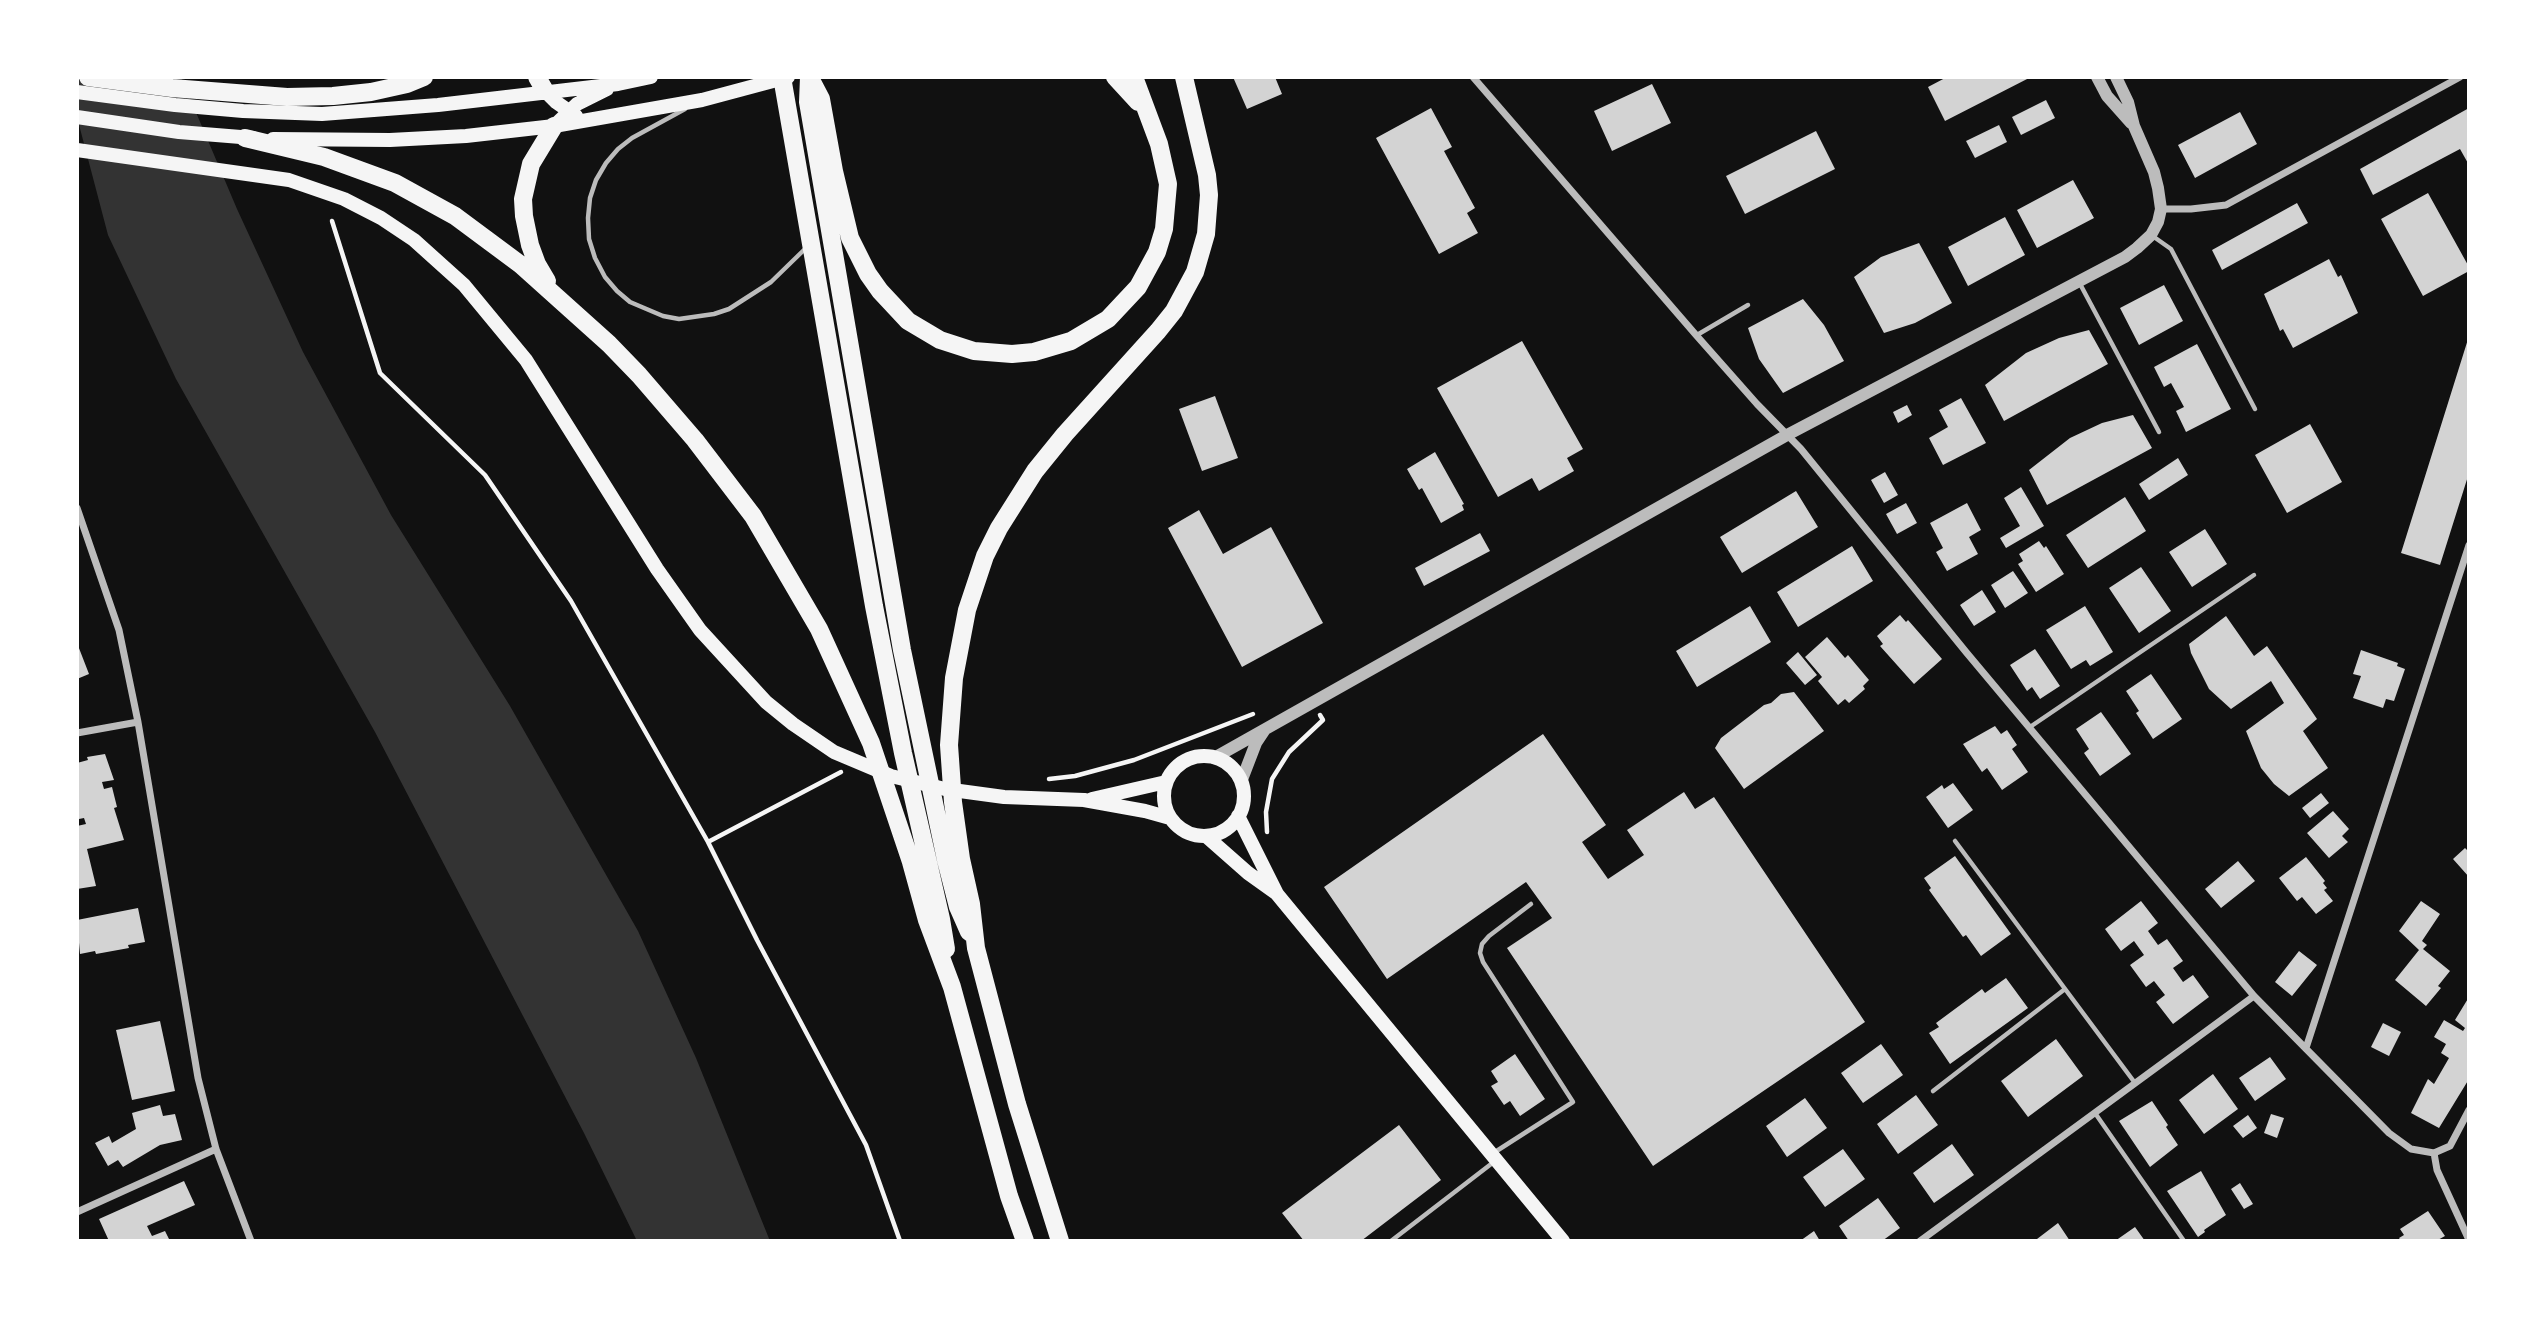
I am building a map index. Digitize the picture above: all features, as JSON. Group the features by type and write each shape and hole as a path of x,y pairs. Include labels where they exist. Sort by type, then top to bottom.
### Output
{"highway":[{"path":"88,77 184,89 299,97 371,92 407,84 424,77"},
{"path":"782,77 867,566 903,753 919,862"},
{"path":"809,77 850,238 874,283 894,307 924,331 956,346 993,354 1034,352 1071,341 1108,319 1138,288 1157,252 1168,205 1165,164 1134,77"},
{"path":"1115,77 1136,98 1150,119"},
{"path":"1060,1241 1017,1104 976,948 958,907 950,768 950,724 957,656 976,582 999,528 1035,471 1174,311 1195,272 1208,215 1207,175 1184,77"},
{"path":"814,100 864,436 925,760 954,859"},
{"path":"554,126 531,164 524,192 524,216 537,264 562,300"},
{"path":"245,138 324,157 395,183 431,201 521,265 609,344 668,407 753,516 819,629 871,743 941,919 952,987 1024,1241"}],"main road":[{"path":"77,92 175,105 322,114 394,110 541,84 618,83 651,77"},
{"path":"77,117 180,132 245,138 319,141 466,136 595,120 702,100 788,77"},
{"path":"554,126 586,98 618,83"},
{"path":"541,84 568,111 595,120"},
{"path":"77,150 242,172 307,185 363,208 400,230 464,285 526,360 657,569 707,639 766,702 811,737 858,764 891,776 945,789 1004,797 1084,800 1170,818"},
{"path":"1203,756 1231,766 1241,782 1244,799 1238,816 1230,826 1219,833 1192,835 1170,818 1165,807 1166,782 1172,772 1181,764 1203,756"},
{"path":"1084,800 1166,782"},
{"path":"1238,816 1277,894 1563,1241"},
{"path":"1206,836 1277,894"}],"street":[{"path":"1473,77 1696,335 1787,435 2255,996 2389,1133 2411,1149 2434,1153 2450,1146 2469,1110"},
{"path":"2097,77 2107,96 2134,126"},
{"path":"1214,758 1787,435 2125,257 2151,235 2161,209 2154,172 2116,77"},
{"path":"2161,209 2226,205 2460,77"},
{"path":"77,508 119,630 138,722 198,1078 216,1149 251,1241"},
{"path":"2306,1048 2469,545"},
{"path":"77,733 138,722"},
{"path":"1241,782 1256,743 1266,727"},
{"path":"1920,1241 2255,996"},
{"path":"2459,1128 2469,1132"},
{"path":"77,1212 216,1149"},
{"path":"2434,1153 2437,1170 2469,1240"}],"lane":[{"path":"702,100 632,138 606,163 596,180 587,219 589,239 605,277 630,302 646,310 671,317 697,318 729,309 747,299 771,282 812,241"},
{"path":"2151,235 2171,249 2255,409"},
{"path":"2078,281 2159,432"},
{"path":"1696,335 1748,304"},
{"path":"2030,727 2253,575"},
{"path":"1955,841 2135,1083"},
{"path":"1391,1241 1493,1157 1573,1102 1483,962 1480,953 1482,944 1489,936 1531,904"},
{"path":"1933,1091 2065,989"},
{"path":"2095,1113 2184,1241"}],"path":[{"path":"332,221 380,373 485,475 571,601 708,842 866,1145 900,1241"},
{"path":"1048,779 1075,776 1134,760 1262,709"},
{"path":"1268,838 1266,812 1272,779 1289,752 1323,720"},
{"path":"708,842 858,764"}],"shaded area":[{"path":"77,77 181,77 237,209 303,352 391,515 510,706 638,931 696,1058 770,1241 637,1241 584,1133 375,732 176,379 108,235 77,117"}],"building":[{"path":"1233,77 1275,77 1282,94 1247,109"},
{"path":"1947,77 2031,77 1945,121 1928,87"},
{"path":"1652,84 1671,123 1612,151 1594,111"},
{"path":"2046,100 2055,118 2021,135 2012,117"},
{"path":"1431,108 1452,147 1444,151 1475,208 1467,213 1478,233 1439,254 1376,138"},
{"path":"2469,108 2469,165 2460,149 2373,195 2360,169"},
{"path":"2240,112 2257,144 2195,178 2178,145"},
{"path":"1999,125 2007,142 1975,158 1966,141"},
{"path":"1816,131 1835,169 1745,214 1726,176"},
{"path":"2073,180 2094,218 2037,248 2017,210"},
{"path":"2428,193 2469,271 2423,296 2381,219"},
{"path":"2297,203 2308,223 2222,270 2212,250"},
{"path":"2005,217 2025,255 1968,286 1948,247"},
{"path":"1919,243 1952,303 1915,323 1884,333 1854,277 1881,257"},
{"path":"2329,259 2338,277 2341,275 2358,313 2293,348 2283,329 2280,331 2264,294"},
{"path":"2164,285 2183,321 2139,345 2120,308"},
{"path":"1803,299 1824,325 1844,361 1783,393 1759,359 1748,328"},
{"path":"2089,330 2108,364 2004,421 1985,385 2026,353 2059,338"},
{"path":"2469,336 2469,473 2440,565 2401,553"},
{"path":"1522,341 1583,449 1567,458 1574,471 1539,491 1532,478 1498,497 1437,388"},
{"path":"2197,344 2231,409 2186,432 2176,411 2184,407 2171,383 2164,387 2154,367"},
{"path":"1215,396 1238,458 1202,471 1179,409"},
{"path":"1961,398 1986,443 1943,465 1929,438 1948,427 1939,410"},
{"path":"1907,405 1912,415 1898,423 1893,412"},
{"path":"2133,415 2152,448 2047,505 2029,470 2070,438 2102,423"},
{"path":"2310,424 2342,482 2287,513 2255,455"},
{"path":"1435,452 1464,504 1464,510 1441,523 1422,488 1419,490 1407,469"},
{"path":"2178,458 2188,475 2149,500 2139,484"},
{"path":"1885,472 1898,495 1884,503 1871,480"},
{"path":"2021,487 2044,526 2006,548 2000,538 2020,526 2004,498"},
{"path":"1796,491 1818,527 1742,573 1720,537"},
{"path":"2125,497 2146,531 2088,568 2066,535"},
{"path":"1906,503 1917,523 1897,534 1886,514"},
{"path":"1967,503 1981,530 1969,537 1978,554 1947,571 1936,552 1943,548 1930,523"},
{"path":"1199,510 1223,554 1271,527 1323,623 1242,667 1168,528"},
{"path":"2205,529 2227,564 2192,587 2169,552"},
{"path":"1480,533 1490,551 1424,586 1415,568"},
{"path":"2039,541 2044,548 2046,546 2064,574 2036,592 2018,564 2023,561 2019,554"},
{"path":"1852,546 1873,581 1798,627 1777,592"},
{"path":"2141,567 2171,611 2139,633 2109,588"},
{"path":"2013,571 2028,593 2005,608 1991,585"},
{"path":"1982,590 1996,612 1974,626 1960,605"},
{"path":"1750,606 1771,642 1697,687 1676,651"},
{"path":"2085,606 2113,652 2090,666 2086,660 2071,669 2046,630"},
{"path":"1900,615 1906,622 1908,620 1942,659 1914,684 1880,646 1883,644 1877,636"},
{"path":"2226,616 2254,656 2267,646 2317,719 2303,731 2328,768 2289,796 2274,784 2261,768 2246,731 2284,703 2271,681 2231,709 2209,689 2191,653 2189,644"},
{"path":"1827,637 1845,658 1848,655 1869,680 1863,686 1865,689 1849,703 1845,699 1838,705 1818,681 1822,677 1805,657"},
{"path":"77,643 89,674 77,679"},
{"path":"2035,649 2060,686 2040,699 2032,687 2027,691 2010,665"},
{"path":"2361,650 2398,663 2397,666 2405,669 2394,701 2386,699 2383,708 2353,698 2361,676 2353,674"},
{"path":"1798,652 1817,675 1805,685 1786,663"},
{"path":"2151,674 2182,719 2153,739 2126,691"},
{"path":"1794,692 1824,731 1744,789 1715,748 1721,738 1764,705 1771,703 1781,694"},
{"path":"2101,712 2131,754 2100,776 2084,753 2089,749 2076,729"},
{"path":"1995,726 2001,734 2007,730 2017,745 2012,749 2028,772 2002,790 1987,768 1982,772 1963,744"},
{"path":"1543,734 1606,825 1582,842 1608,879 1644,855 1627,830 1684,792 1695,809 1714,797 1865,1022 1653,1166 1507,948 1552,918 1526,882 1387,979 1324,887"},
{"path":"105,754 114,780 102,782 104,789 112,787 117,807 114,808 124,840 87,849 96,886 77,889 77,826 86,824 84,818 79,819 77,809 77,763 88,760 87,757"},
{"path":"1953,783 1973,810 1948,828 1926,797 1942,785 1944,789"},
{"path":"2321,793 2329,803 2310,818 2302,808"},
{"path":"2333,811 2349,829 2342,836 2348,842 2329,858 2307,833"},
{"path":"2465,848 2469,852 2469,877 2453,859"},
{"path":"1955,856 2011,934 1981,956 1966,935 1963,937 1929,890 1931,888 1924,878"},
{"path":"2306,857 2325,881 2323,883 2327,888 2324,890 2333,901 2316,914 2302,897 2297,901 2279,878"},
{"path":"2238,861 2255,881 2221,908 2205,889"},
{"path":"2141,901 2158,923 2148,931 2158,945 2167,939 2183,961 2173,968 2183,982 2193,975 2209,997 2173,1024 2156,1002 2165,995 2154,981 2146,987 2130,965 2144,955 2134,941 2121,951 2105,929"},
{"path":"2421,901 2440,914 2422,941 2427,945 2423,949 2450,971 2438,986 2441,988 2426,1006 2395,980 2419,950 2399,931"},
{"path":"138,908 145,942 128,945 129,948 80,954 77,920"},
{"path":"2299,951 2317,965 2292,996 2275,982"},
{"path":"2006,978 2028,1008 1950,1064 1929,1033 1939,1027 1936,1023 1982,989 1985,993"},
{"path":"2469,997 2469,1079 2439,1128 2411,1113 2428,1079 2434,1084 2449,1058 2441,1053 2446,1044 2434,1037 2444,1020 2463,1031 2465,1028 2455,1020"},
{"path":"160,1021 175,1091 132,1100 116,1030"},
{"path":"2383,1023 2401,1032 2389,1056 2371,1047"},
{"path":"2056,1039 2083,1076 2028,1117 2001,1081"},
{"path":"1881,1044 1903,1075 1863,1103 1841,1073"},
{"path":"1515,1054 1545,1099 1520,1116 1510,1101 1504,1105 1491,1086 1498,1082 1491,1071"},
{"path":"2270,1057 2286,1079 2255,1101 2239,1078"},
{"path":"2213,1074 2238,1109 2204,1134 2179,1100"},
{"path":"1916,1095 1938,1125 1898,1154 1877,1124"},
{"path":"1805,1098 1827,1128 1787,1157 1766,1126"},
{"path":"2152,1101 2178,1145 2150,1167 2119,1121"},
{"path":"160,1105 163,1116 175,1114 182,1140 160,1145 123,1167 118,1160 108,1166 95,1143 109,1136 112,1143 136,1129 132,1113"},
{"path":"2271,1114 2284,1118 2277,1138 2264,1133"},
{"path":"2248,1115 2257,1128 2243,1138 2233,1126"},
{"path":"1399,1125 1441,1180 1361,1241 1304,1241 1282,1213"},
{"path":"1952,1144 1974,1175 1934,1203 1913,1173"},
{"path":"1843,1149 1865,1179 1825,1207 1803,1177"},
{"path":"2201,1171 2226,1215 2198,1237 2167,1191"},
{"path":"184,1181 195,1205 147,1226 152,1236 165,1231 170,1241 109,1241 99,1219"},
{"path":"2240,1183 2253,1204 2244,1209 2231,1189"},
{"path":"1878,1198 1900,1228 1882,1241 1849,1241 1839,1226"},
{"path":"2428,1211 2445,1236 2436,1241 2401,1241 2399,1238 2404,1235 2400,1229"},
{"path":"2058,1223 2070,1241 2038,1241 2037,1239"},
{"path":"2135,1227 2145,1241 2115,1241"},
{"path":"1814,1231 1820,1241 1800,1241"}]}
